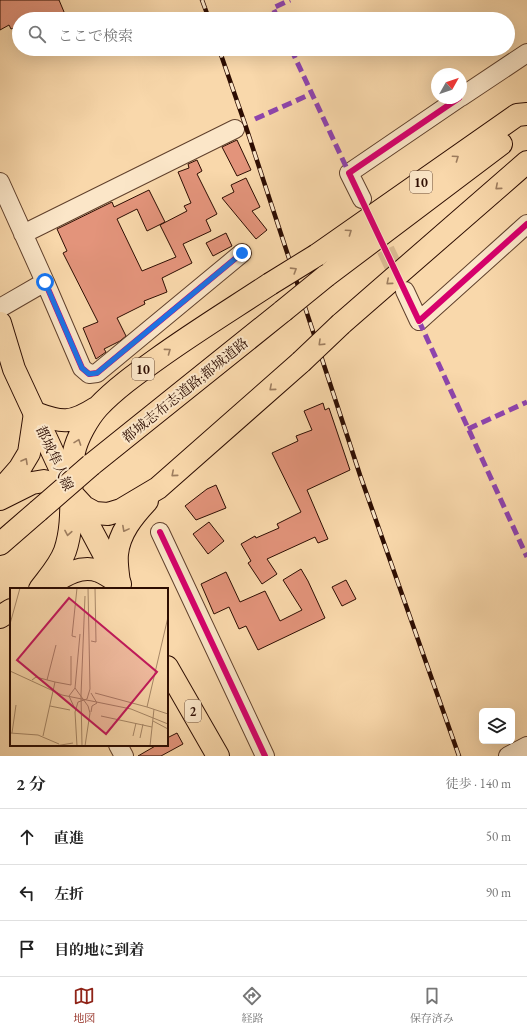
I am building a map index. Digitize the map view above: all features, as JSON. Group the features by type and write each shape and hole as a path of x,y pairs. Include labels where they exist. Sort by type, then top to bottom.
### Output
{"main road":[{"name":"10","path":"35,413 53,420 68,421 81,418 97,408 129,379 183,340 317,255 517,115 527,114"},
{"name":"都城志布志道路;都城道路","path":"0,544 91,465 326,276 527,126"},
{"path":"120,586 117,555 121,537 131,518 158,488 527,162"},
{"name":"都城隼人線","path":"0,323 14,369 72,494 120,586"},
{"name":"10","path":"42,588 55,570 65,551 69,529 72,494 71,475 74,451 82,432 97,408"},
{"path":"0,491 20,468 29,452 35,413"},
{"path":"0,499 32,483 44,481 58,485 72,494 84,507 95,513 108,514 121,510 158,488"},
{"path":"43,588 68,574 82,569 99,571 120,586"},
{"path":"0,617 10,611"},
{"name":"2","path":"168,669 218,756"}],"street":[{"path":"467,93 527,53"},
{"path":"362,199 349,173 451,104"},
{"path":"23,234 235,129"},
{"path":"0,182 82,368 89,374 97,373 242,253"},
{"path":"405,291 419,321 527,224"},
{"path":"0,308 45,282"},
{"path":"160,532 265,756"},
{"path":"119,746 124,756"},
{"path":"508,756 527,746"}],"building":[{"path":"0,0 59,0 64,12 12,12 12,29 9,25 0,30"},
{"path":"237,140 251,170 237,176 222,147"},
{"path":"197,160 202,171 197,174 217,214 206,220 211,231 183,244 192,263 162,278 167,292 144,301 145,304 117,318 126,336 120,341 104,349 106,352 96,359 83,328 98,322 63,253 67,251 57,229 112,202 114,207 149,190 165,222 147,231 137,209 117,219 142,271 176,257 160,225 187,211 184,206 191,203 178,172 189,168 188,164"},
{"path":"246,178 260,207 252,211 267,230 256,239 222,198 234,192 231,185"},
{"path":"226,233 232,246 213,256 206,243"},
{"path":"323,403 325,410 329,408 350,470 307,490 328,539 318,543 315,537 267,559 277,574 262,584 248,563 251,561 241,544 255,536 256,538 279,528 277,524 301,512 272,453 298,441 296,436 312,430 304,411"},
{"path":"216,485 226,508 196,520 185,506 207,489"},
{"path":"209,522 224,541 208,554 193,534"},
{"path":"301,569 325,618 258,650 246,626 239,629 229,607 214,614 201,584 226,572 240,602 265,591 280,621 302,610 283,580"},
{"path":"346,580 356,599 342,606 332,587"},
{"path":"177,733 183,744 161,756 138,756 155,746 168,746 168,738"}],"tunnel":[{"path":"374,225 403,287"}],"railway":[{"path":"202,0 206,12"},
{"path":"221,56 360,475 459,756"}],"marked path":[{"path":"275,12 273,8 290,0"},
{"path":"294,56 349,173"},
{"path":"255,119 311,94"},
{"path":"419,321 527,557"},
{"path":"468,429 527,402"}],"cycle path":[{"path":"450,104 349,173 419,321 527,224"},
{"path":"45,282 82,368 89,374 97,373 242,253"},
{"path":"160,532 265,756"}],"route":[{"path":"45,282 82,368 89,374 97,373 242,253"}]}
